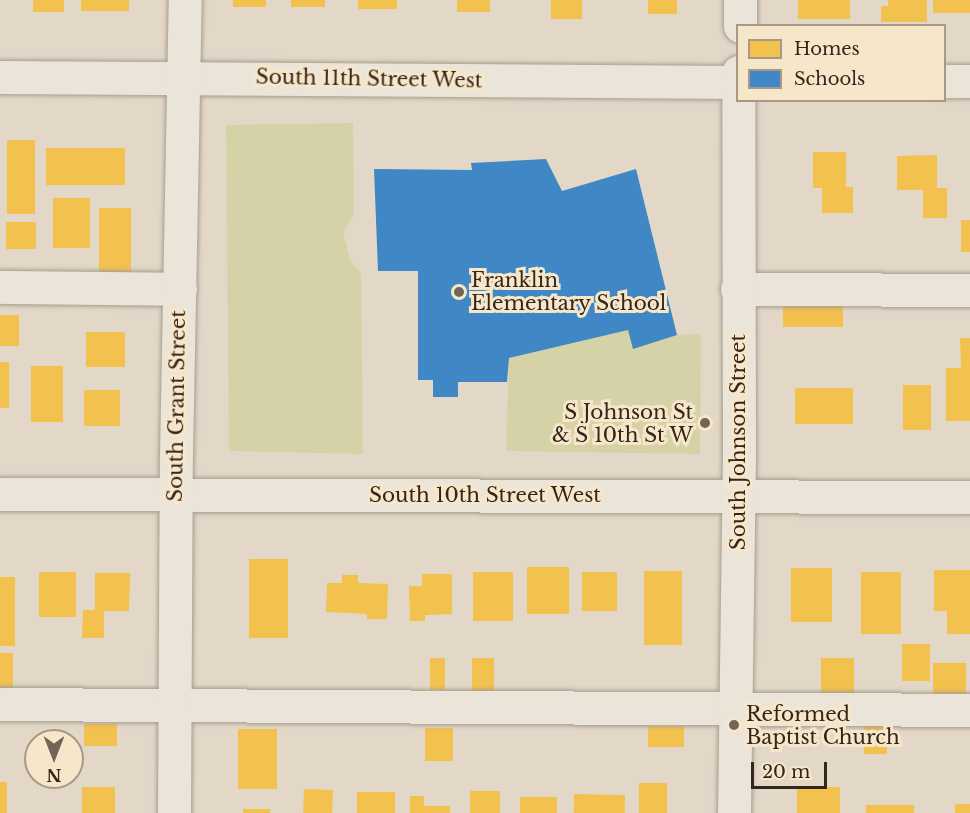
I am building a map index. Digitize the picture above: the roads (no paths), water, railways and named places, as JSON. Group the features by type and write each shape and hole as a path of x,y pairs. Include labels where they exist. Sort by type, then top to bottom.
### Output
{"street":[{"name":"South Grant Street","path":"174,813 176,494 185,0"},
{"path":"740,0 740,24"},
{"name":"South 11th Street West","path":"0,77 736,82"},
{"path":"946,81 970,81"},
{"name":"South Johnson Street","path":"734,813 739,495 737,102"},
{"path":"0,287 180,289"},
{"path":"737,289 970,290"},
{"name":"South 10th Street West","path":"0,494 970,497"},
{"path":"0,705 970,710"}],"place":[{"name":"Franklin Elementary School","path":"459,292"},
{"name":"S Johnson St & S 10th St W","path":"705,423"},
{"name":"Reformed Baptist Church","path":"734,725"}]}
